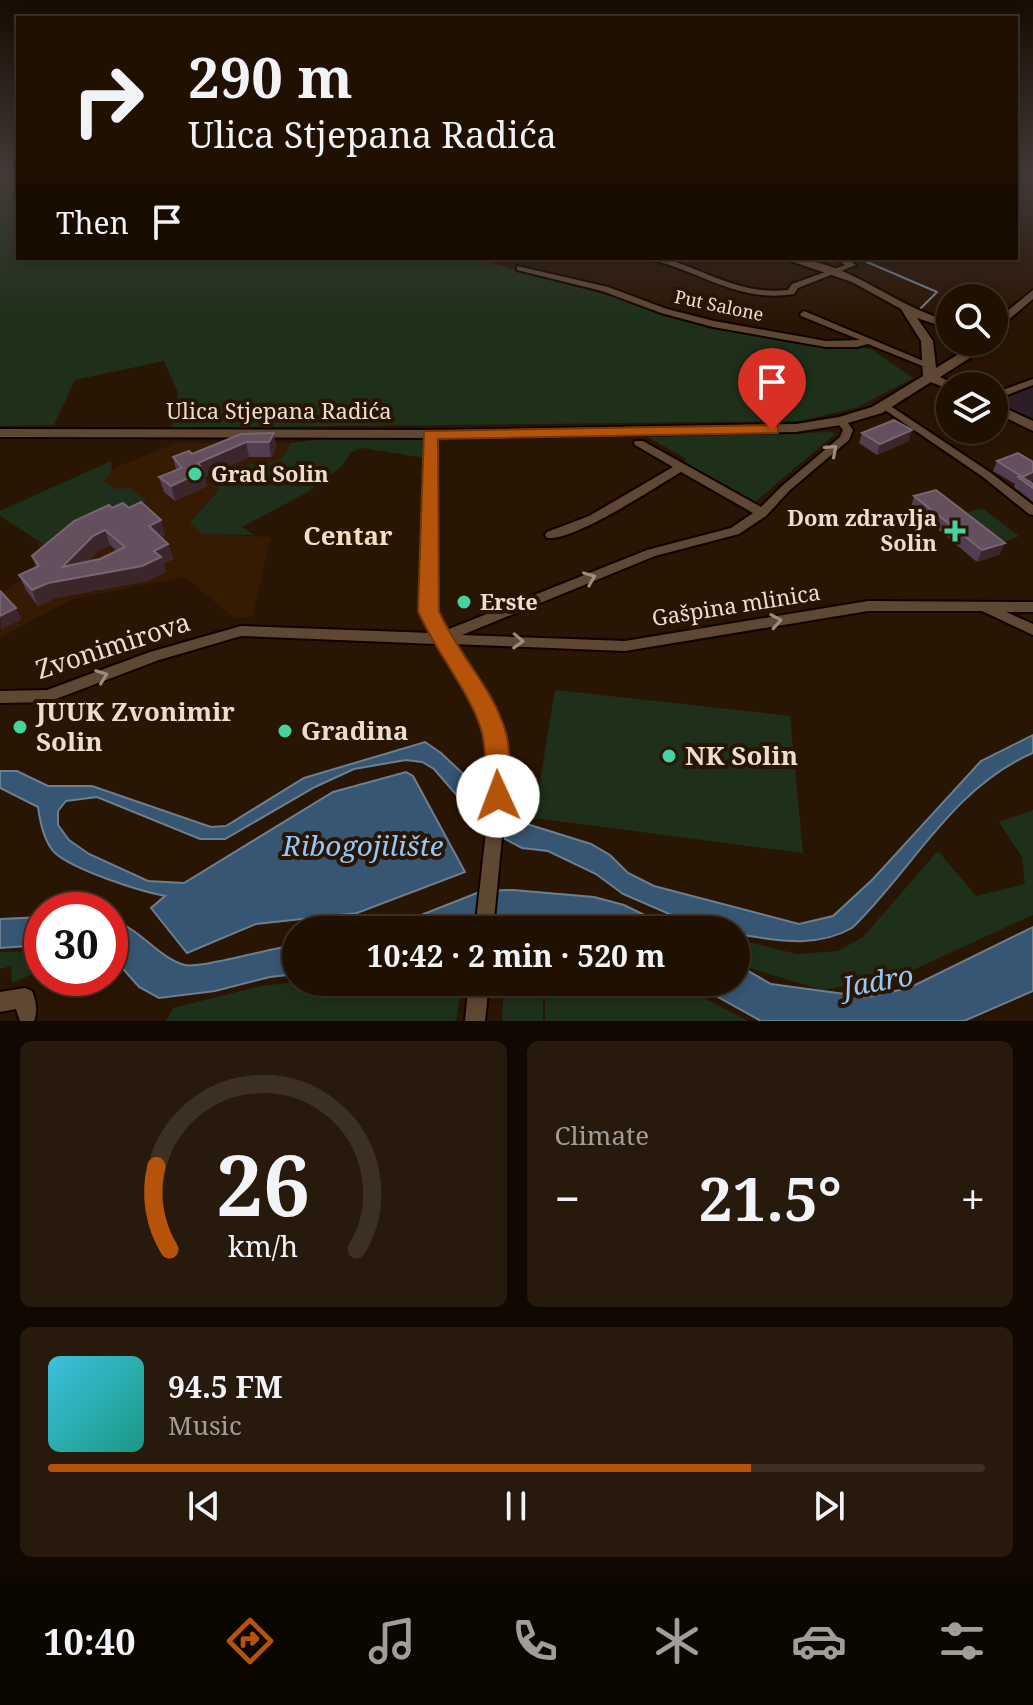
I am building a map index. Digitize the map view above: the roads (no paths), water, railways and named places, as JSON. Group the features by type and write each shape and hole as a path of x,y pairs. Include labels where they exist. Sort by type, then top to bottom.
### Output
{"main road":[{"path":"794,260 862,283 903,308 936,320"},
{"path":"1008,315 1033,293"},
{"path":"903,308 917,323 927,341 929,371 936,376"},
{"name":"Ulica Stjepana Radića","path":"0,433 430,434 772,430 841,421 886,406 929,371 962,356"},
{"path":"1008,414 1033,427"}],"street":[{"path":"659,260 744,292 777,295 791,292 795,286 852,265 843,260"},
{"name":"Put Salone","path":"520,268 605,289 702,321 826,344 868,341"},
{"name":"Put Salone","path":"804,314 929,371"},
{"path":"1008,392 1033,382"},
{"path":"886,406 987,475 1033,511"},
{"path":"440,638 651,553 725,535 762,513 845,438 848,430 841,421"},
{"path":"430,434 429,611 440,638 489,716 495,736 498,796 485,916"},
{"path":"639,443 762,513"},
{"path":"551,535 593,519 681,467"},
{"name":"Gašpina mlinica","path":"241,631 625,646 868,606 984,607 1033,630"},
{"path":"984,607 1033,607"},
{"name":"Zvonimirova","path":"0,697 48,696 155,656 241,631"},
{"path":"475,1021 478,996"},
{"path":"0,1002 25,998 27,1014"}],"water":[{"name":"Ribogojilište","path":"1033,735 1033,753 1005,768 956,808 852,928 838,935 810,941 750,936 750,916 674,916 623,894 596,874 548,851 522,848 486,829 434,769 422,762 406,760 354,769 315,787 225,839 200,839 97,797 66,801 58,811 58,825 69,840 89,854 148,881 184,883 333,792 406,772 413,776 465,872 357,913 282,916 282,921 256,924 187,953 151,908 165,896 107,879 64,860 48,843 38,807 0,788 0,771 17,771 48,786 92,786 211,827 226,826 304,778 425,742 441,753 511,819 591,844 610,855 628,873 654,886 799,924 833,916 873,879 981,761"},
{"path":"513,890 594,897 624,905 646,916 419,916 482,891"},
{"path":"24,918 24,946 0,948 0,919"},
{"path":"128,927 165,955 185,965 205,964 282,948 282,976 215,991 159,998 139,987 128,974"},
{"name":"Jadro","path":"1033,927 1033,991 964,1021 761,1021 716,996 750,996 750,972 771,984 867,997 909,988"}],"waterway":[{"path":"867,262 937,292 919,310"}],"place":[{"name":"Grad Solin","path":"195,474"},
{"name":"Dom zdravlja Solin","path":"955,531"},
{"name":"Erste","path":"464,602"},
{"name":"JUUK Zvonimir Solin","path":"20,727"},
{"name":"Gradina","path":"285,731"},
{"name":"NK Solin","path":"669,756"}],"district":[{"name":"Centar","path":"348,536"}]}
